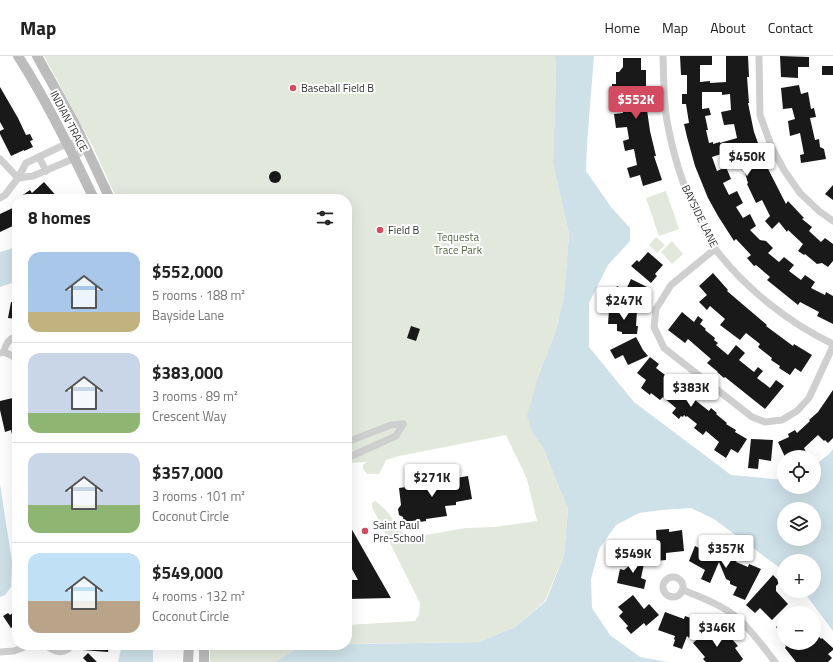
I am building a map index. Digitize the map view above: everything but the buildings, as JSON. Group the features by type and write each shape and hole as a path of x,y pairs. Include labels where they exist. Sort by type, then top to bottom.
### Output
{"main road":[{"name":"INDIAN TRACE","path":"18,56 68,144 92,194"},
{"name":"INDIAN TRACE","path":"37,56 86,146 108,194"},
{"path":"188,662 189,650"},
{"path":"204,650 204,662"}],"street":[{"name":"BAYSIDE LANE","path":"663,56 667,125 675,157 686,191 715,249 738,274 778,311 796,324 833,345"},
{"path":"759,56 760,115 772,148 784,170 800,193 819,211 833,221"},
{"path":"0,198 5,195 18,178 26,163 68,144 86,146"},
{"path":"18,178 33,176 75,158 86,146"},
{"path":"39,157 46,171"},
{"path":"0,160 18,178"},
{"path":"715,249 671,285 656,309 654,327 664,348 752,417 765,422 782,420 796,411 809,398 833,345"},
{"path":"12,339 8,342 2,352 12,356"},
{"path":"352,440 391,425 403,424 396,436 352,456"},
{"path":"683,590 703,598 729,612 754,635 775,662"},
{"path":"0,652 17,650"},
{"path":"52,650 61,652 67,650"}],"green space":[{"name":"Tequesta Trace Park","path":"44,56 555,56 556,74 553,164 569,234 564,296 556,330 538,377 532,432 543,448 568,509 564,555 545,601 515,627 479,642 352,644 352,625 415,621 419,615 420,603 372,507 372,503 375,501 387,512 401,532 414,537 466,528 495,527 537,521 527,479 506,435 399,456 386,460 379,474 367,474 363,469 363,465 366,462 352,463 352,194 115,194 92,145"},
{"path":"666,191 679,229 659,236 646,198"},
{"path":"656,237 665,245 657,253 649,245"},
{"path":"672,241 683,254 672,264 661,252"},
{"path":"210,650 294,650 274,662 210,662"}],"shaded area":[{"path":"555,56 594,56 586,171 611,207 630,228 630,241 608,265 589,303 589,347 634,402 731,475 777,479 777,494 821,494 821,460 833,449 833,631 821,615 821,606 814,606 808,598 821,598 821,554 777,554 777,566 714,519 691,508 639,513 616,525 599,549 591,579 592,608 610,635 640,657 668,662 274,662 294,650 352,650 352,644 479,642 515,627 546,601 564,555 568,509 543,448 532,432 527,416 538,377 556,330 564,296 569,234 553,164 556,74"},
{"path":"12,248 12,283 0,287 0,252"},
{"path":"0,484 12,562 11,587 5,595 0,597"},
{"path":"121,650 153,650 153,662 118,662"}],"place":[{"name":"Baseball Field B","path":"293,88"},
{"name":"Field B","path":"380,230"},
{"name":"Saint Paul Pre-School","path":"365,531"}]}
